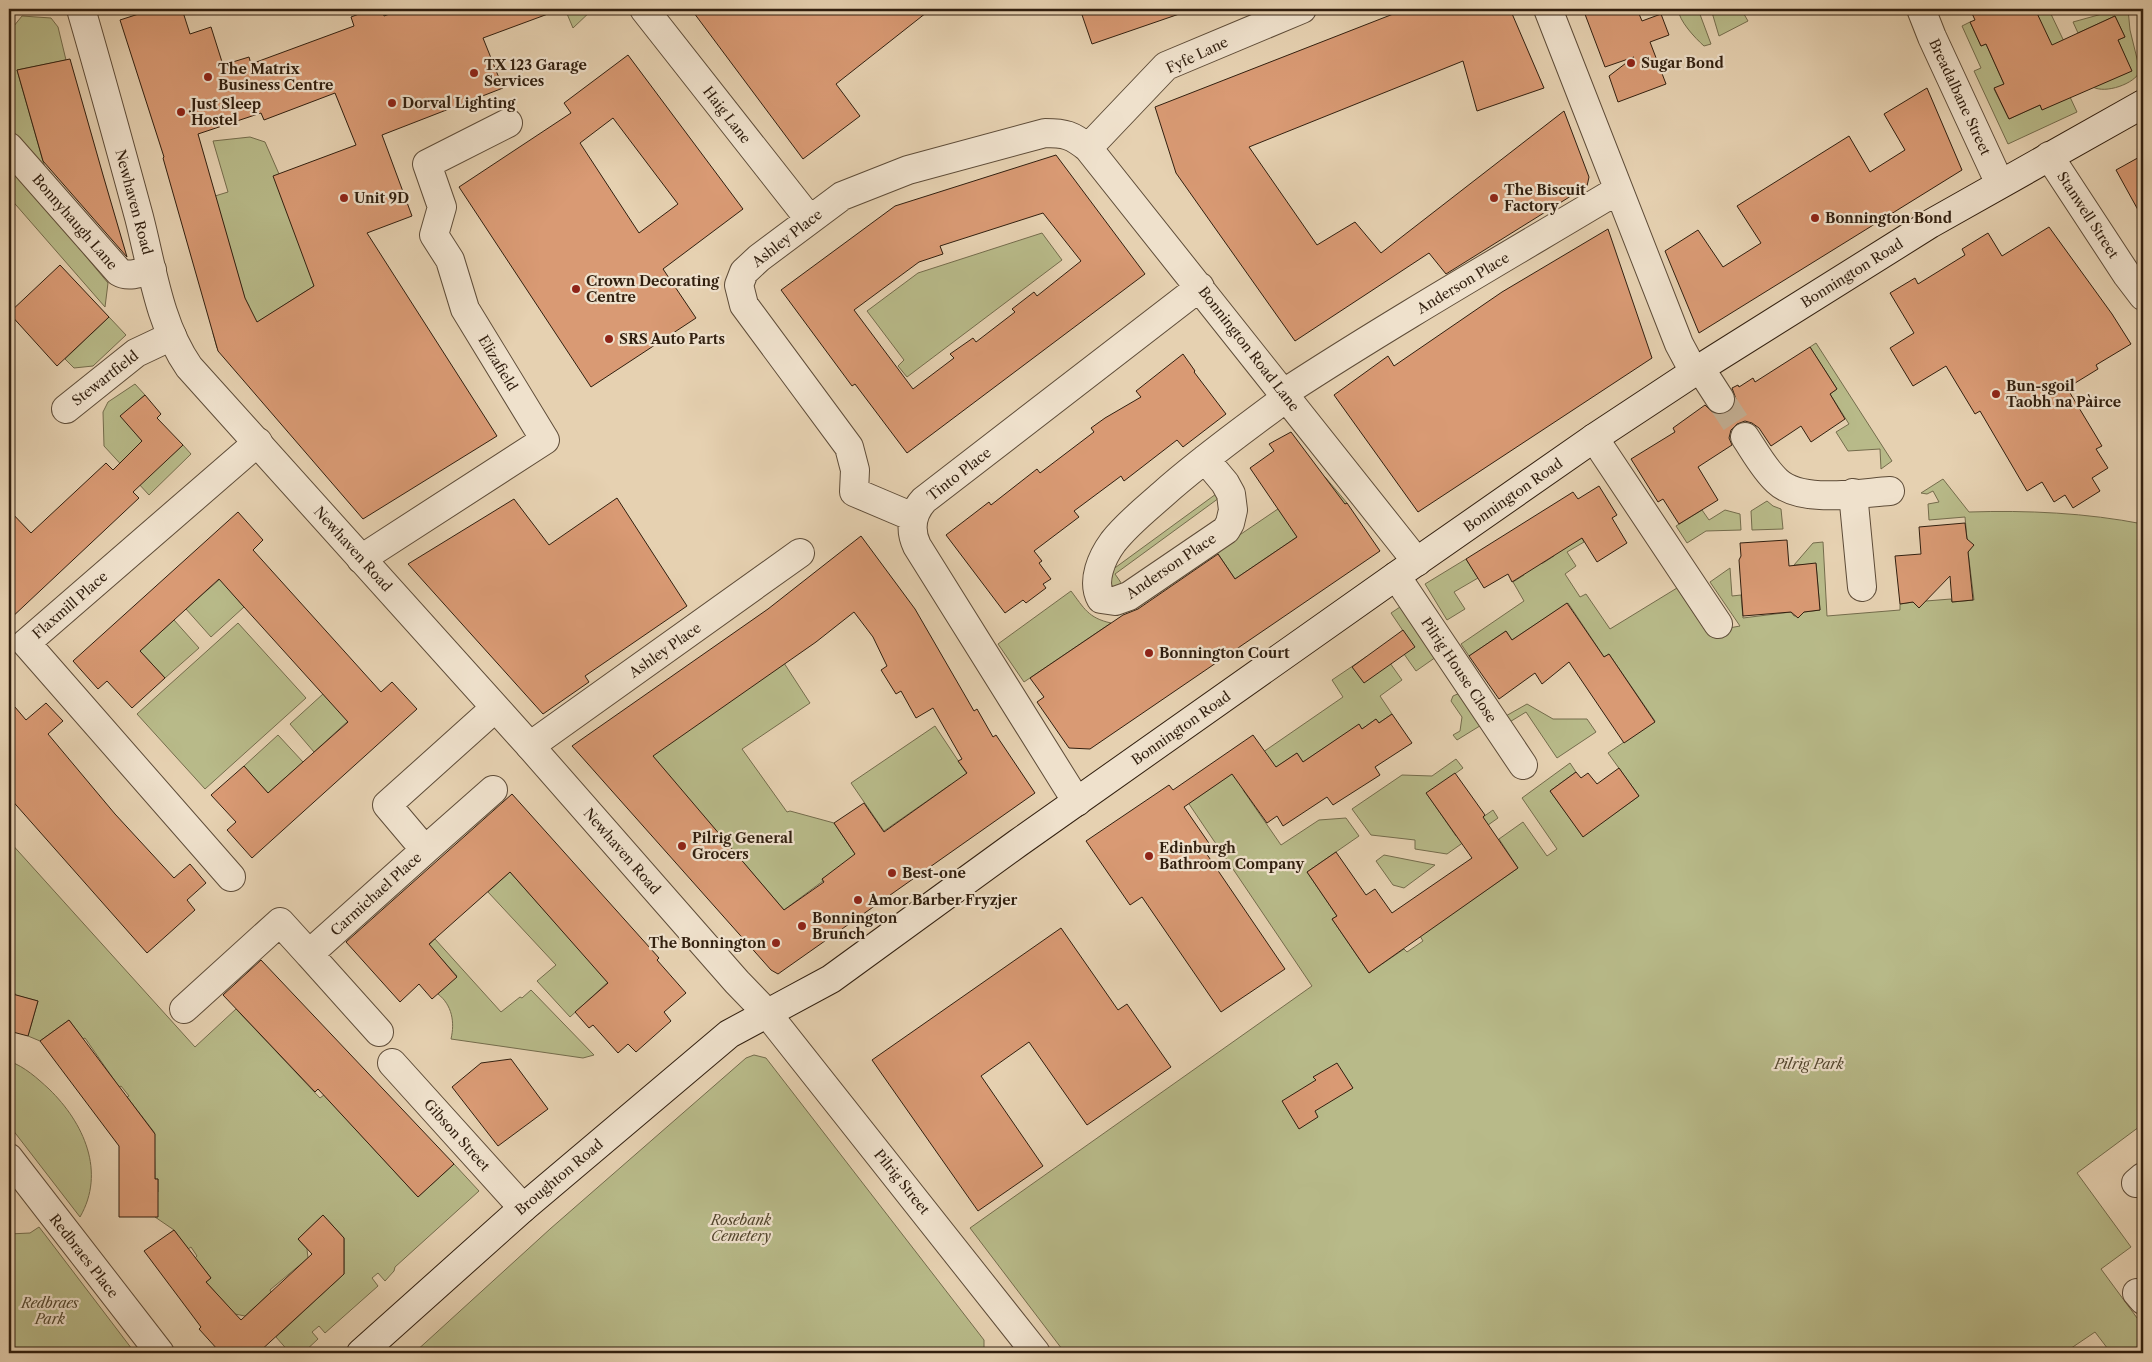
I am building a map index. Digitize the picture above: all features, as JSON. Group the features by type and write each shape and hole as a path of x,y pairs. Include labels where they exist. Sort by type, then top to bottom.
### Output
{"street":[{"name":"Newhaven Road","path":"81,9 152,270 172,336 183,359 195,375 258,442 361,560 530,746 737,982 766,1012"},
{"name":"Haig Lane","path":"644,9 810,220"},
{"name":"Fyfe Lane","path":"1083,143 1166,66 1302,9"},
{"path":"1548,9 1679,344 1720,399"},
{"name":"Breadalbane Street","path":"1921,9 2000,184"},
{"name":"Bonnington Road","path":"766,1012 832,979 1077,802 1406,569 1594,438 1697,370 1930,224 2143,104"},
{"name":"Elizafield","path":"361,560 545,440 465,308 450,260 434,235 442,207 427,164 508,123"},
{"name":"Ashley Place","path":"913,517 854,492 856,470 850,447 744,304 739,285 744,272 842,196 908,170 1045,133 1064,133 1083,143"},
{"name":"Bonnington Road Lane","path":"1083,143 1285,395 1406,569"},
{"name":"Bonnyhaugh Lane","path":"9,146 119,272 124,275 130,275 152,270"},
{"name":"Stanwell Street","path":"2049,156 2135,270 2143,296"},
{"name":"Anderson Place","path":"1205,459 1225,483 1231,494 1233,510 1226,530 1129,596 1115,601 1101,599 1097,592 1096,581 1102,562 1113,543 1153,502 1205,459 1285,395 1372,336 1458,287 1618,190"},
{"name":"Tinto Place","path":"913,517 915,511 924,500 1200,287"},
{"name":"Stewartfield","path":"66,409 136,353 172,336"},
{"path":"1745,437 1770,474 1788,490 1799,494 1815,495 1890,491"},
{"path":"1594,438 1718,624"},
{"name":"Flaxmill Place","path":"231,877 26,643 258,442"},
{"path":"1853,493 1862,587"},
{"path":"913,517 913,535 917,546 1077,802"},
{"name":"Ashley Place","path":"530,746 800,553"},
{"name":"Pilrig House Close","path":"1406,569 1522,765"},
{"name":"Carmichael Place","path":"309,954 425,850 387,806 495,708"},
{"path":"425,850 493,790"},
{"path":"184,1009 280,922 379,1032"},
{"name":"Broughton Road","path":"360,1353 522,1208 729,1034 766,1012"},
{"name":"Pilrig Street","path":"766,1012 1036,1353"},
{"name":"Gibson Street","path":"392,1063 522,1208"},
{"name":"Redbraes Place","path":"9,1158 160,1353"}],"green space":[{"path":"565,9 593,9 573,28"},
{"path":"1678,9 1698,9 1711,44 1704,46 1696,39 1684,24"},
{"path":"1711,9 1741,9 1748,21 1719,36"},
{"path":"2035,9 2042,9 2045,14 2050,12 2070,54 2054,62"},
{"path":"2120,9 2128,9 2130,30 2140,71 2137,76 2126,84 2098,89 2093,87 2131,71 2118,40 2125,37 2115,16 2078,33 2073,22"},
{"path":"22,16 51,18 58,27 66,60 17,70 45,168 9,128 9,32"},
{"path":"1970,22 1981,46 1986,44 2004,84 1994,89 2009,119 2040,105 2042,109 2070,97 2077,112 2008,144 1974,71 1981,68 1962,26"},
{"path":"250,137 265,142 279,174 314,286 217,348 213,333 244,323 249,306 245,299 215,196 228,192 213,141"},
{"path":"9,164 108,283 105,307 9,197"},
{"path":"1042,233 1062,260 907,377 898,366 904,360 867,311 918,273"},
{"path":"109,317 126,335 93,366 74,368 65,359"},
{"path":"1816,343 1892,461 1881,469 1880,449 1848,451 1836,432 1849,424 1830,394 1837,389 1810,347"},
{"path":"135,384 145,395 121,416 142,441 159,467 183,445 191,454 149,495 104,446 103,412 108,402"},
{"path":"1325,477 1347,503 1235,579 1216,551"},
{"name":"Pilrig Park","path":"1943,479 1969,512 2057,513 2143,524 2143,1124 2077,1173 2131,1247 2101,1269 2143,1326 2143,1353 2111,1353 2095,1332 2064,1353 1065,1353 970,1228 1312,986 1185,798 1195,799 1343,697 1332,680 1366,657 1377,672 1390,663 1402,680 1380,696 1392,714 1379,723 1376,719 1362,729 1359,725 1303,762 1297,753 1243,790 1281,845 1319,820 1346,818 1359,836 1307,872 1337,916 1332,919 1369,973 1404,949 1407,952 1423,941 1420,936 1518,868 1499,839 1523,822 1547,856 1557,849 1522,798 1570,763 1576,772 1550,791 1583,836 1639,796 1608,753 1655,721 1609,654 1604,657 1568,603 1512,640 1506,631 1469,656 1461,644 1524,601 1513,582 1524,575 1519,567 1543,563 1554,556 1549,548 1578,530 1584,542 1567,552 1576,566 1565,574 1580,597 1586,594 1610,629 1677,588 1699,621 1729,628 1740,626 1710,582 1730,568 1732,596 1741,595 1743,618 1791,612 1794,616 1801,615 1804,612 1820,610 1816,564 1794,565 1813,543 1823,542 1827,616 1900,610 1900,604 1913,602 1917,605 1923,604 1926,601 1951,599 1952,602 1974,600 1968,552 1971,548 1967,539 1965,517 1929,520 1928,504 1939,502 1933,491 1927,494 1921,493"},
{"path":"1216,494 1219,498 1115,574 1124,587 1114,588 1110,583 1112,570"},
{"path":"1767,501 1781,509 1783,529 1752,530 1751,511"},
{"path":"1702,510 1709,520 1725,510 1740,514 1741,530 1706,531 1687,543 1676,526"},
{"path":"1466,559 1478,578 1454,592 1465,609 1447,620 1425,584"},
{"path":"220,579 244,607 211,637 186,609"},
{"path":"1071,591 1083,607 1092,615 1111,623 1024,682 998,644"},
{"path":"1400,607 1436,657 1416,671 1404,654 1414,647 1391,613"},
{"path":"174,620 199,648 165,678 140,651"},
{"path":"238,623 306,698 205,789 137,714"},
{"path":"784,663 810,703 742,749 787,812 790,811 834,823 857,857 822,879 823,881 784,910 646,749"},
{"path":"1460,693 1483,724 1457,740 1453,735 1460,731 1462,717 1451,701 1453,696"},
{"path":"323,694 348,721 314,752 290,724"},
{"path":"1527,704 1553,719 1587,719 1596,732 1557,758 1526,712 1508,723 1504,717"},
{"path":"935,726 973,783 950,785 884,831 851,783"},
{"path":"278,735 303,762 268,793 244,766"},
{"path":"1456,759 1463,768 1427,794 1456,836 1493,810 1498,818 1447,854 1415,849 1415,840 1371,835 1352,809 1402,775 1432,776"},
{"path":"9,841 195,1047 236,1009 320,1098 324,1095 418,1197 454,1164 479,1191 395,1267 394,1271 385,1281 378,1273 372,1278 378,1286 325,1333 319,1326 312,1332 318,1339 303,1353 290,1353 276,1337 344,1274 344,1238 323,1215 298,1239 307,1249 308,1258 270,1290 271,1292 245,1316 235,1314 206,1282 211,1278 195,1258 197,1256 191,1247 188,1249 174,1230 155,1217 155,1192 158,1192 158,1179 155,1179 154,1132 127,1097 129,1096 121,1086 119,1087 85,1038 83,1039 69,1020 40,1041 28,1036 38,1001 15,995 15,993 9,991"},
{"path":"1384,855 1435,865 1404,888 1393,885 1376,861"},
{"path":"510,872 608,982 570,1017 537,981 556,965 488,892"},
{"path":"435,939 501,1012 531,990 594,1055 583,1058 451,1039 453,1026 451,1014 443,998 438,994 457,976 429,945"},
{"name":"Rosebank Cemetery","path":"754,1055 766,1058 984,1340 984,1353 414,1353 550,1229 746,1058"},
{"path":"9,1061 26,1070 49,1089 72,1117 81,1133 91,1166 91,1183 88,1200 80,1217 9,1125"},
{"name":"Redbraes Park","path":"39,1227 135,1353 9,1353 9,1234 30,1233"}],"building":[{"path":"154,9 182,9 190,34 211,27 223,65 249,57 251,64 354,26 351,17 372,9 382,9 384,16 403,9 555,9 556,11 483,38 503,88 382,135 412,216 367,233 497,436 363,519 218,351 164,157 120,20","holes":["335,93 356,145 273,176 314,286 257,322 245,298 198,134 261,113 264,120"]},
{"path":"691,9 931,9 836,84 860,116 803,159"},
{"path":"1080,9 1184,9 1185,12 1092,44"},
{"path":"1406,9 1510,9 1544,88 1477,111 1463,61 1249,147 1317,245 1355,222 1381,253 1564,111 1589,177 1587,186 1446,274 1429,253 1295,341 1176,173 1155,107"},
{"name":"Sugar Bond","path":"1583,9 1637,9 1642,21 1661,14 1669,35 1650,42 1666,84 1618,102 1609,76 1634,57 1605,67"},
{"path":"1970,9 2035,9 2052,45 2115,16 2125,37 2118,40 2132,71 2042,110 2040,105 2009,119 1994,88 2004,84 1986,44 1981,46 1970,22 1975,20"},
{"path":"628,55 743,209 663,269 696,318 591,387 459,187 571,113 564,103","holes":["613,118 678,204 639,233 580,143"]},
{"path":"70,59 127,257 43,161 17,70"},
{"name":"Bonnington Bond","path":"1927,88 1962,170 1699,333 1665,251 1698,230 1723,267 1761,243 1737,206 1849,136 1870,172 1905,150 1884,114"},
{"path":"1056,155 1145,274 907,453 855,384 852,386 781,290 895,206","holes":["1043,213 1081,261 1037,296 1034,292 1012,309 1015,312 976,342 973,338 950,354 954,358 913,389 854,310 919,262 943,254 940,246"]},
{"path":"2143,155 2143,219 2116,170"},
{"path":"2049,227 2112,314 2131,344 2096,365 2098,369 2067,388 2102,446 2096,449 2108,468 2092,478 2100,491 2073,508 2065,495 2054,502 2042,482 2027,491 1980,411 1975,414 1946,366 1913,386 1890,348 1914,333 1890,293 1915,278 1918,284 1965,255 1962,249 1988,233 2002,256"},
{"path":"1608,229 1652,358 1418,512 1334,395 1388,356 1394,366 1502,292"},
{"path":"60,265 109,317 57,366 9,313"},
{"path":"1810,347 1837,389 1830,394 1845,419 1811,442 1801,426 1771,446 1759,428 1752,423 1745,421 1737,424 1731,430 1729,438 1732,445 1698,467 1718,500 1679,524 1663,499 1658,502 1631,459 1675,432 1673,428 1705,405 1713,413 1720,415 1728,412 1734,407 1736,399 1732,388 1738,385 1739,387 1753,378 1755,382"},
{"path":"1183,354 1194,372 1226,414 1183,447 1177,440 1124,481 1121,476 1074,511 1079,517 1034,551 1042,561 1039,563 1051,579 1043,584 1046,588 1026,603 1023,600 1005,613 946,535 989,502 991,505 1037,469 1040,473 1094,432 1091,428 1141,397 1136,391"},
{"path":"145,395 161,414 157,418 183,445 133,492 139,498 9,620 9,510 31,533 106,463 113,470 142,441 120,416"},
{"name":"Bonnington Court","path":"1291,432 1345,504 1347,503 1380,551 1090,749 1069,748 1037,702 1044,697 1030,678 1123,615 1138,609 1218,554 1235,579 1297,537 1250,468 1274,451 1269,444"},
{"path":"1599,486 1617,515 1612,518 1627,543 1597,562 1582,538 1512,582 1508,574 1484,588 1466,559 1573,492 1578,499"},
{"path":"617,498 687,606 585,676 589,682 543,714 408,564 514,499 549,545"},
{"path":"238,512 263,540 253,550 381,692 392,682 417,709 252,858 227,830 236,822 211,795 244,766 268,793 348,722 219,579 140,651 165,678 132,708 107,681 98,689 73,661"},
{"path":"1965,523 1967,539 1974,545 1968,552 1973,600 1952,602 1950,576 1919,608 1913,602 1900,604 1895,556 1921,554 1919,527"},
{"path":"861,536 915,609 974,711 977,709 993,737 996,735 1035,793 778,974 771,970 572,746 768,609","holes":["854,612 873,637 887,666 881,670 896,694 901,691 916,718 933,708 962,759 958,761 967,773 884,832 864,803 834,823 855,854 822,879 824,882 784,910 653,756 816,642"]},
{"path":"1787,540 1789,566 1816,563 1820,610 1804,612 1798,618 1791,612 1743,616 1739,560 1741,556 1740,543"},
{"path":"1567,603 1604,657 1609,654 1655,722 1624,743 1569,662 1542,684 1535,673 1499,699 1469,656 1506,631 1512,640"},
{"path":"1403,630 1415,647 1364,683 1352,667"},
{"path":"9,700 26,720 46,703 63,721 48,734 115,814 174,878 190,864 206,883 187,900 195,910 147,953 9,797"},
{"path":"1392,714 1412,743 1375,767 1380,775 1333,805 1327,797 1283,826 1277,816 1267,823 1232,774 1184,807 1213,849 1206,853 1285,969 1221,1012 1142,897 1130,905 1086,841 1169,785 1173,790 1253,735 1276,767 1297,753 1303,762 1359,724 1362,729 1376,719 1379,723"},
{"path":"1619,768 1639,796 1583,837 1550,791 1576,772 1581,778 1588,773 1597,784"},
{"path":"1455,773 1485,815 1483,817 1518,868 1369,973 1332,919 1337,916 1307,872 1336,852 1366,895 1375,889 1392,913 1472,858 1426,793"},
{"path":"512,794 659,958 657,960 686,993 664,1012 671,1021 636,1052 628,1044 618,1053 593,1025 589,1028 575,1012 608,983 510,872 429,944 457,977 432,999 419,984 400,1002 346,942"},
{"path":"1061,928 1118,1010 1127,1004 1171,1067 1087,1125 1029,1042 981,1076 1043,1166 978,1211 872,1060"},
{"path":"261,960 454,1164 418,1197 318,1089 315,1092 223,995"},
{"path":"9,993 38,1001 28,1036 9,1031"},
{"path":"69,1020 155,1134 155,1179 158,1179 158,1217 119,1217 119,1146 40,1041"},
{"path":"511,1059 548,1109 498,1146 452,1087 481,1063"},
{"path":"1337,1063 1353,1088 1315,1111 1318,1117 1299,1129 1282,1101 1316,1080 1313,1077"},
{"path":"323,1215 344,1238 344,1274 258,1353 218,1350 199,1329 201,1327 144,1251 174,1230 211,1278 206,1282 241,1320 312,1254 298,1239"}],"tunnel":[{"path":"1720,399 1745,437"}],"place":[{"name":"Sugar Bond","path":"1631,63"},
{"name":"TX 123 Garage Services","path":"474,73"},
{"name":"The Matrix Business Centre","path":"208,77"},
{"name":"Dorval Lighting","path":"392,103"},
{"name":"Just Sleep Hostel","path":"181,112"},
{"name":"Unit 9D","path":"344,198"},
{"name":"The Biscuit Factory","path":"1494,198"},
{"name":"Bonnington Bond","path":"1815,218"},
{"name":"Crown Decorating Centre","path":"576,289"},
{"name":"SRS Auto Parts","path":"609,339"},
{"name":"Bun-sgoil Taobh na Pàirce","path":"1996,394"},
{"name":"Bonnington Court","path":"1149,653"},
{"name":"Pilrig General Grocers","path":"682,846"},
{"name":"Edinburgh Bathroom Company","path":"1149,856"},
{"name":"Best-one","path":"892,873"},
{"name":"Amor Barber Fryzjer","path":"858,900"},
{"name":"Bonnington Brunch","path":"802,926"},
{"name":"The Bonnington","path":"776,943"}]}
